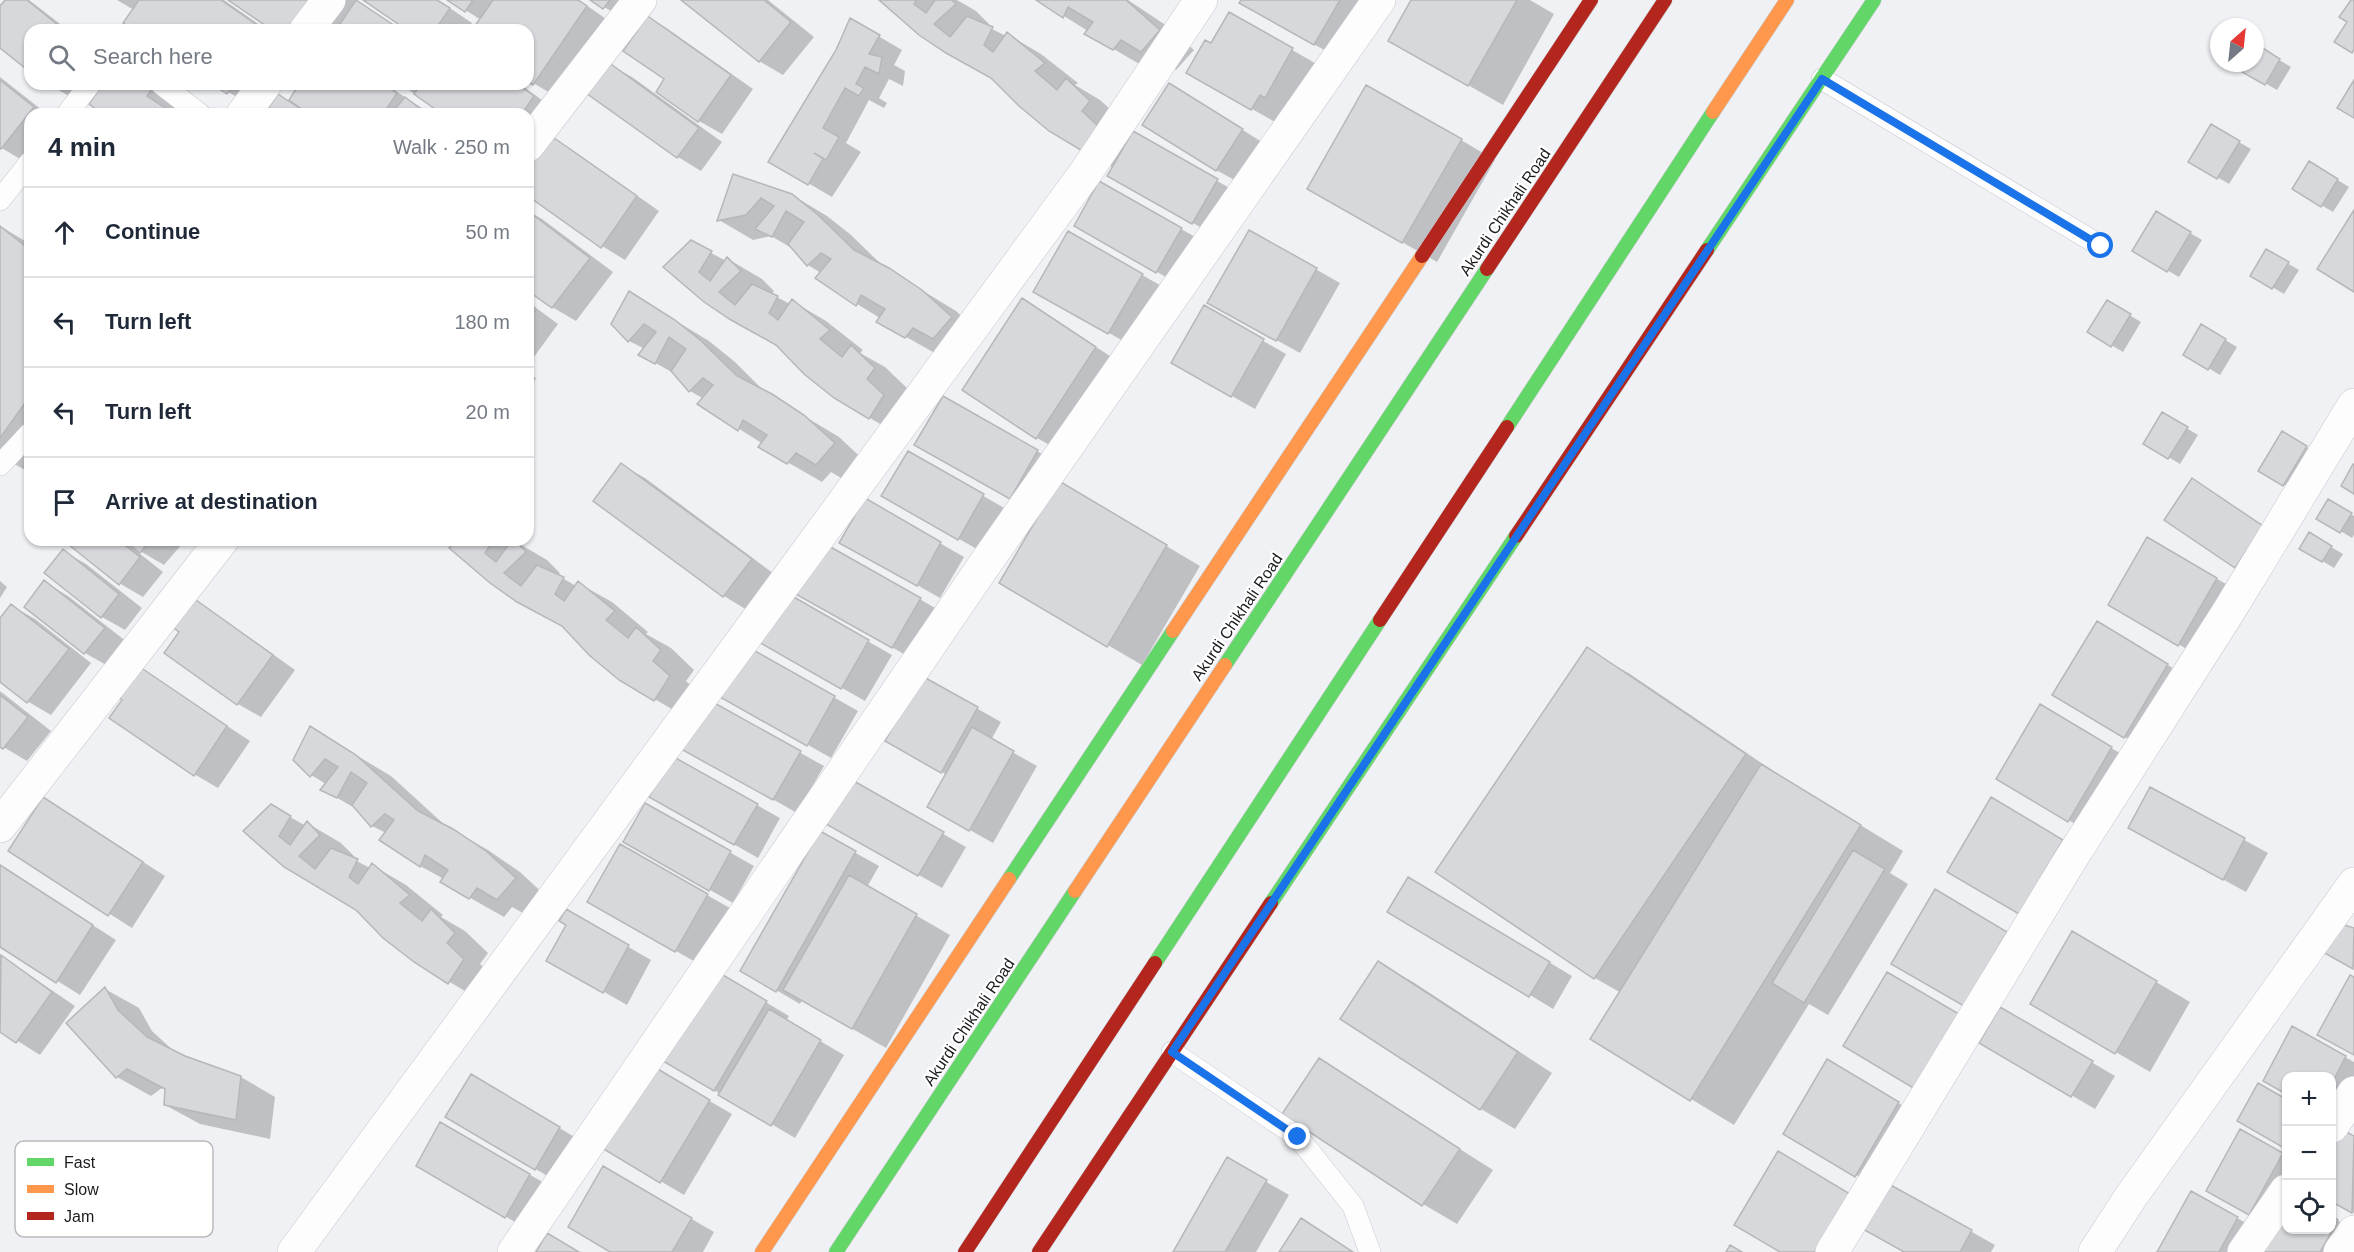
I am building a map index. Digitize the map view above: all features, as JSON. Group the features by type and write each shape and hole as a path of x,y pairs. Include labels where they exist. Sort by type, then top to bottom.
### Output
{"street":[{"path":"311,24 329,0"},
{"path":"534,137 640,0"},
{"path":"294,1252 1086,172 1201,0"},
{"path":"514,1252 980,571 1379,0"},
{"path":"762,1252 1591,0"},
{"name":"Akurdi Chikhali Road","path":"836,1252 1665,0"},
{"path":"965,1252 1787,0"},
{"path":"1039,1252 1874,0"},
{"path":"247,108 261,90"},
{"path":"1832,1252 2072,857 2227,614 2354,405"},
{"path":"0,826 217,546"},
{"path":"2095,1252 2130,1198 2354,884"},
{"path":"2336,1119 2354,1093"},
{"path":"2244,1252 2282,1197"},
{"path":"2340,1252 2354,1232"}],"lane":[{"path":"1822,79 2101,246"},
{"path":"72,108 85,90"},
{"path":"169,90 192,108"},
{"path":"0,200 24,170"},
{"path":"0,465 24,439"},
{"path":"1172,1052 1298,1137 1353,1206 1370,1252"}],"building":[{"path":"5,0 27,0 57,24 24,24 24,67 0,48 0,6"},
{"path":"139,0 221,0 255,24 125,24 123,23"},
{"path":"228,0 311,0 295,24 263,24"},
{"path":"356,0 392,24 340,24"},
{"path":"363,0 437,0 450,8 439,24 398,24"},
{"path":"447,0 473,0 465,12"},
{"path":"493,0 578,0 587,6 534,84 534,24 476,24"},
{"path":"590,0 610,0 603,9"},
{"path":"681,0 764,0 791,22 759,62"},
{"path":"879,0 917,0 914,4 926,13 935,0 952,0 956,4 934,24 950,37 967,16 993,27 984,45 993,52 1007,32 1045,63 1035,71 1057,90 1066,78 1090,101 1082,111 1099,127 1084,152 1049,131 991,78 919,35"},
{"path":"1036,0 1126,0 1160,30 1141,52 1121,40 1113,50 1084,34 1093,22 1068,7 1063,18"},
{"path":"1241,0 1340,0 1314,45 1239,3"},
{"path":"1411,0 1517,0 1468,86 1388,41"},
{"path":"2351,0 2354,0 2354,49 2352,53 2334,42 2347,22 2339,17"},
{"path":"642,12 731,75 698,122 656,92 664,79 623,51 638,30 632,25"},
{"path":"1229,12 1293,48 1265,98 1260,95 1251,110 1186,73 1205,40 1211,43"},
{"path":"850,18 880,35 869,54 882,57 879,74 865,67 856,84 864,88 859,96 845,88 823,128 839,137 826,160 814,153 823,159 808,185 768,162 836,50"},
{"path":"2264,49 2280,59 2265,85 2242,72 2264,72"},
{"path":"608,62 699,128 677,158 586,93"},
{"path":"0,80 34,107 24,108 24,120 0,149"},
{"path":"2354,80 2354,118 2337,108"},
{"path":"1169,83 1243,129 1216,171 1142,125"},
{"path":"1366,85 1462,139 1402,243 1307,189"},
{"path":"99,90 151,90 147,96 165,108 94,108 89,104"},
{"path":"295,90 393,90 397,93 387,108 300,108 289,100"},
{"path":"417,90 526,90 534,96 526,108 434,108 414,94"},
{"path":"278,94 299,108 268,108"},
{"path":"405,97 419,108 396,108"},
{"path":"2211,124 2240,141 2217,179 2188,162"},
{"path":"1133,131 1218,179 1192,224 1107,176"},
{"path":"547,133 637,196 601,248 534,200 534,151"},
{"path":"2309,161 2338,179 2321,207 2292,189"},
{"path":"733,174 792,194 817,214 854,250 889,268 922,290 952,317 933,339 913,328 905,338 876,322 885,309 861,295 856,306 815,278 831,259 821,253 807,266 788,244 804,222 786,211 772,237 755,229 774,206 761,198 746,215 717,221"},
{"path":"1099,181 1182,228 1156,273 1074,226"},
{"path":"2354,210 2354,292 2317,269"},
{"path":"2156,211 2191,232 2167,272 2132,251"},
{"path":"534,216 590,258 552,308 534,295"},
{"path":"0,226 24,245 24,404 0,438"},
{"path":"1249,230 1317,268 1276,341 1207,303"},
{"path":"1068,231 1143,274 1108,334 1033,292"},
{"path":"691,240 712,251 699,272 710,281 727,257 741,271 719,292 735,305 752,284 778,296 769,313 778,320 792,299 830,330 820,339 842,357 851,345 875,368 867,379 884,395 869,419 834,398 804,374 776,345 704,302 663,267"},
{"path":"2266,249 2289,262 2272,289 2250,276"},
{"path":"629,291 675,320 700,340 737,376 772,394 804,415 835,443 816,465 796,453 787,464 758,447 767,435 743,420 738,431 697,404 713,385 703,378 689,392 671,371 686,349 669,337 655,364 638,355 656,332 644,324 628,342 611,324"},
{"path":"1022,298 1096,347 1036,439 962,390"},
{"path":"2107,300 2131,314 2111,347 2087,332"},
{"path":"1204,305 1264,339 1231,397 1171,363"},
{"path":"2201,324 2226,339 2208,370 2183,355"},
{"path":"943,396 1038,450 1010,499 914,445"},
{"path":"2162,412 2188,427 2168,459 2143,444"},
{"path":"2282,431 2307,446 2283,486 2258,471"},
{"path":"908,451 984,494 958,540 881,496"},
{"path":"621,463 752,559 723,597 593,501"},
{"path":"2354,465 2354,494 2341,486"},
{"path":"2192,478 2263,526 2235,568 2164,520"},
{"path":"1059,481 1167,545 1107,647 999,583"},
{"path":"865,498 941,542 917,586 839,543"},
{"path":"2328,499 2352,513 2340,533 2316,519"},
{"path":"2309,532 2332,546 2322,562 2299,549"},
{"path":"2147,537 2217,578 2178,646 2108,605"},
{"path":"820,541 921,598 892,648 792,592"},
{"path":"70,546 126,546 140,557 119,585"},
{"path":"131,546 145,546 140,553"},
{"path":"451,546 489,546 485,553 496,562 508,546 520,546 526,552 504,573 521,586 537,565 564,577 555,594 564,601 578,581 615,611 606,620 628,638 636,627 661,650 653,661 670,676 654,701 619,680 589,655 562,626 517,602 490,583 449,548"},
{"path":"63,549 119,594 101,618 44,573"},
{"path":"44,580 105,628 84,654 24,607"},
{"path":"785,592 869,640 841,689 757,641"},
{"path":"189,595 273,655 237,705 164,653 179,632 168,624"},
{"path":"11,604 69,649 27,703 0,682 0,618"},
{"path":"2097,621 2168,664 2124,738 2052,695"},
{"path":"748,647 835,696 807,746 720,697"},
{"path":"1587,647 1746,754 1594,979 1435,872"},
{"path":"134,663 227,726 194,776 109,718 122,700 113,694"},
{"path":"922,676 978,707 941,773 885,741"},
{"path":"0,695 28,717 3,749 0,747"},
{"path":"709,700 801,751 773,800 681,749"},
{"path":"2040,704 2112,747 2068,822 1996,779"},
{"path":"310,726 356,755 418,811 453,829 486,851 516,878 497,900 477,888 469,899 440,882 448,870 425,855 420,867 379,840 394,820 385,814 371,827 352,805 367,783 351,772 337,798 320,790 338,767 325,759 310,777 293,760"},
{"path":"972,727 1014,751 969,831 927,807"},
{"path":"672,756 758,804 734,845 649,797"},
{"path":"1761,764 1861,825 1690,1101 1590,1039"},
{"path":"852,780 944,832 918,876 826,824"},
{"path":"2150,787 2245,838 2223,880 2128,828"},
{"path":"43,797 143,862 108,916 8,851"},
{"path":"1991,797 2063,840 2019,914 1947,872"},
{"path":"645,803 731,851 709,891 623,842"},
{"path":"271,804 291,816 279,836 290,845 307,821 320,835 299,856 315,869 331,848 358,859 349,877 358,884 372,863 410,895 400,903 422,921 431,909 455,933 447,943 464,959 448,984 383,938 356,910 284,867 243,831"},
{"path":"820,831 856,851 776,992 740,971"},
{"path":"620,844 708,894 675,952 587,902"},
{"path":"1853,850 1885,869 1804,1003 1772,983"},
{"path":"0,865 93,925 56,983 0,947"},
{"path":"849,875 917,914 852,1029 783,990"},
{"path":"1408,877 1550,962 1529,997 1387,912"},
{"path":"1935,889 2007,932 1964,1006 1891,964"},
{"path":"566,909 629,945 603,993 546,961 566,925 559,921"},
{"path":"2338,923 2354,928 2353,969 2321,951"},
{"path":"2072,931 2157,981 2115,1054 2030,1004"},
{"path":"1,955 52,992 16,1043 0,1032"},
{"path":"1378,961 1518,1052 1480,1110 1340,1019"},
{"path":"716,971 767,1001 714,1091 663,1061"},
{"path":"1887,972 1959,1014 1915,1089 1843,1046"},
{"path":"2350,975 2354,977 2354,1055 2317,1035"},
{"path":"105,987 118,1010 147,1037 185,1056 241,1076 236,1120 164,1105 165,1089 127,1069 116,1078 66,1023"},
{"path":"2000,1007 2093,1061 2071,1097 1979,1043"},
{"path":"769,1009 821,1040 771,1126 718,1095"},
{"path":"2292,1026 2346,1056 2336,1075 2336,1072 2282,1072 2282,1092 2263,1081"},
{"path":"1319,1058 1460,1149 1422,1206 1282,1114"},
{"path":"1827,1059 1899,1102 1855,1177 1783,1134"},
{"path":"651,1065 710,1100 660,1183 602,1148"},
{"path":"471,1074 560,1127 535,1170 445,1117"},
{"path":"2258,1083 2282,1097 2282,1147 2237,1121"},
{"path":"440,1122 530,1174 505,1218 416,1166"},
{"path":"2336,1126 2354,1136 2352,1213 2336,1204"},
{"path":"2240,1129 2282,1152 2249,1215 2206,1191"},
{"path":"1778,1151 1850,1194 1815,1252 1780,1252 1734,1225"},
{"path":"1227,1157 1267,1180 1225,1252 1173,1252"},
{"path":"603,1166 692,1218 672,1252 610,1252 568,1227"},
{"path":"1878,1178 1972,1230 1960,1252 1904,1252 1852,1223"},
{"path":"2191,1191 2238,1217 2219,1252 2157,1252"},
{"path":"2282,1214 2282,1234 2330,1234 2320,1252 2262,1252"},
{"path":"1301,1218 1353,1252 1279,1252"},
{"path":"547,1233 579,1252 536,1252"},
{"path":"1730,1245 1742,1252 1726,1252"}],"traffic: fast":[{"path":"1707,250 1874,0"},
{"path":"1507,427 1713,112"},
{"path":"1225,665 1487,269"},
{"path":"1271,903 1516,536"},
{"path":"1155,963 1380,620"},
{"path":"1009,879 1173,631"},
{"path":"836,1252 1075,891"}],"traffic: slow":[{"path":"1713,112 1787,0"},
{"path":"1173,631 1422,256"},
{"path":"1075,891 1225,665"},
{"path":"762,1252 1009,879"}],"traffic: jam":[{"path":"1422,256 1591,0"},
{"path":"1487,269 1665,0"},
{"path":"1516,536 1707,250"},
{"path":"1380,620 1507,427"},
{"path":"1039,1252 1271,903"},
{"path":"965,1252 1155,963"}],"route":[{"path":"1298,1137 1172,1052 1822,79 2101,246"}]}
